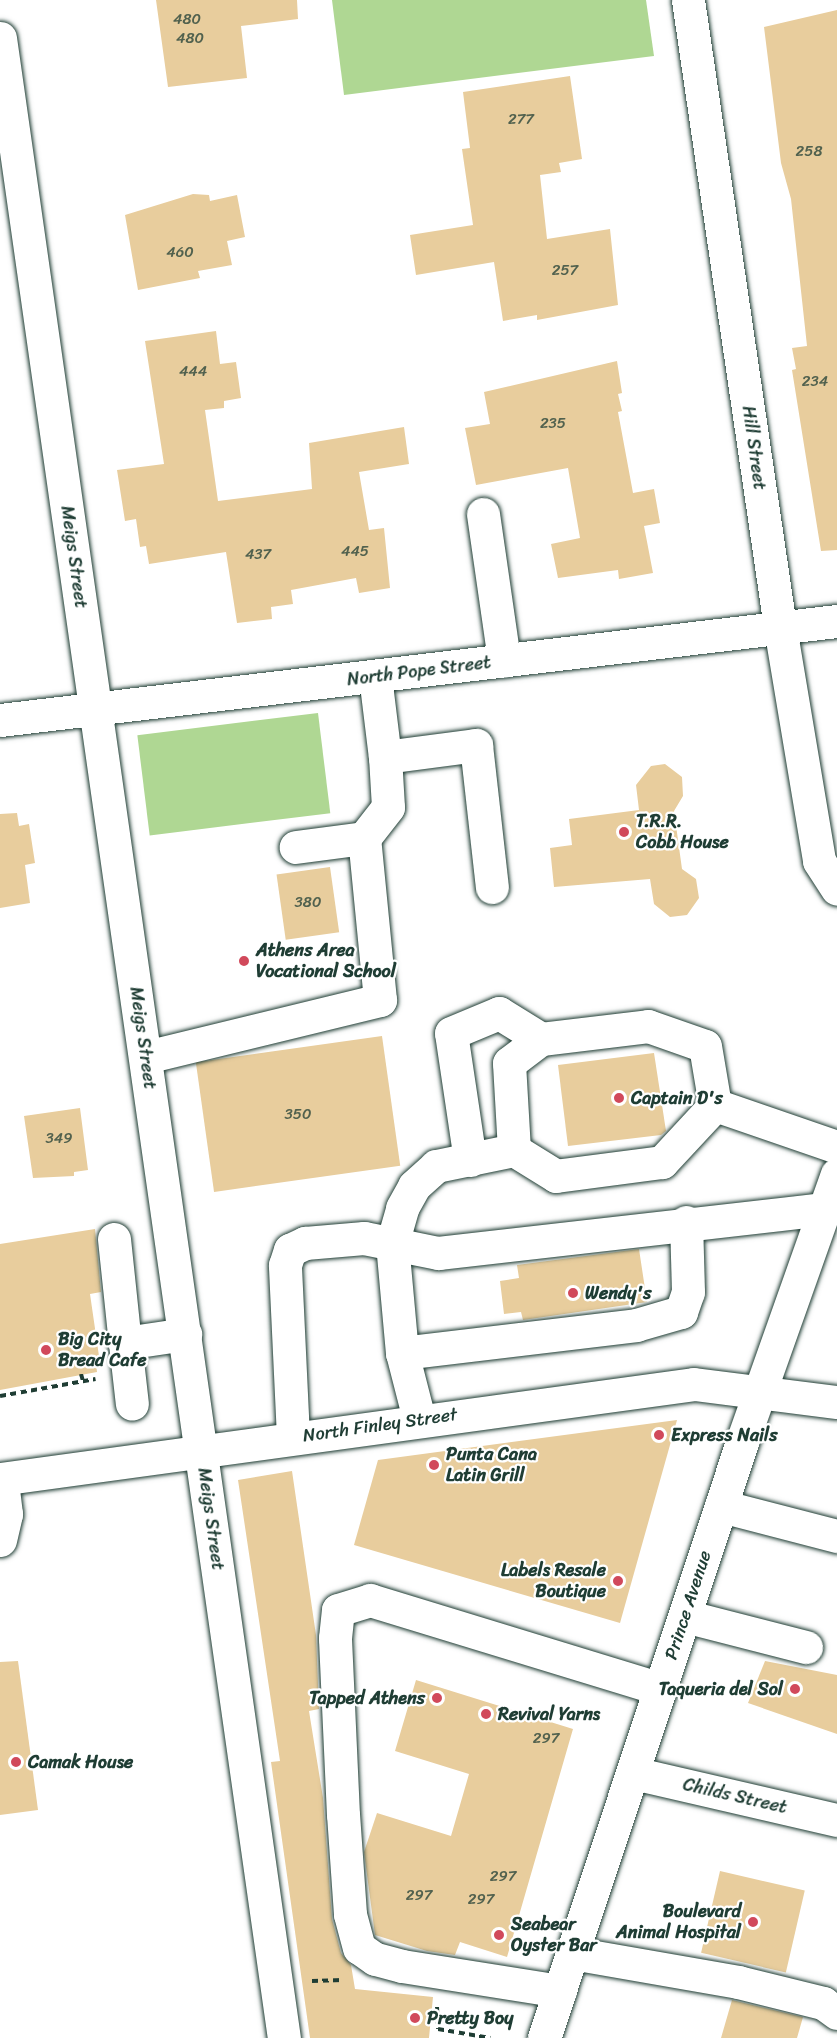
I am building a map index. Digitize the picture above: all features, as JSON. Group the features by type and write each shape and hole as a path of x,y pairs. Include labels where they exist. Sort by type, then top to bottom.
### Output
{"street":[{"name":"Hill Street","path":"688,0 780,627 819,861 837,889"},
{"name":"Meigs Street","path":"0,38 284,2038"},
{"path":"483,514 504,660"},
{"name":"North Pope Street","path":"0,720 837,621"},
{"path":"146,1057 380,1000 364,838 388,807 385,758 375,676"},
{"path":"385,758 476,745 492,887"},
{"path":"296,847 364,838"},
{"path":"470,1160 452,1033 499,1013 541,1039"},
{"path":"514,1150 509,1063 541,1039 648,1026 705,1046 715,1105"},
{"path":"715,1105 837,1147"},
{"path":"419,1419 402,1353 392,1245 402,1208 414,1186 436,1166 514,1150 556,1176 662,1162 715,1105"},
{"path":"293,1437 285,1265 290,1250 304,1243 364,1238 438,1253 686,1222 833,1192"},
{"name":"Prince Avenue","path":"544,2038 721,1506 833,1192"},
{"path":"402,1353 636,1325 681,1312 688,1292 686,1222"},
{"path":"114,1239 128,1373 185,1334"},
{"name":"North Finley Street","path":"1,1479 419,1419 694,1384 837,1402"},
{"path":"0,1540 5,1532 1,1479"},
{"path":"721,1506 837,1536"},
{"path":"560,1991 402,1966 375,1959 359,1948 351,1914 343,1815 334,1638 338,1610 370,1600 661,1689"},
{"path":"685,1616 806,1647"},
{"name":"Childs Street","path":"633,1773 837,1820"},
{"path":"572,1953 738,1982 822,2003 837,2013"}],"path":[{"path":"0,1396 14,1390 128,1373"},
{"path":"81,1374 83,1381"},
{"path":"481,2036 490,2038"}],"green space":[{"path":"332,0 646,0 654,56 344,95"},
{"path":"318,713 330,813 150,835 137,735"}],"building":[{"path":"156,0 297,0 298,19 241,26 247,78 168,87"},
{"path":"837,10 837,550 821,551 792,370 796,369 792,348 807,346 791,199 781,163 764,27"},
{"path":"570,76 582,159 559,163 561,172 540,175 547,239 610,229 618,305 537,320 537,315 503,321 494,262 416,275 410,235 473,225 462,149 470,148 463,92"},
{"path":"193,194 209,195 210,201 237,195 245,237 227,241 232,265 198,271 200,278 138,290 125,215"},
{"path":"216,331 220,364 236,362 241,398 224,401 224,408 205,410 218,501 312,489 309,443 404,427 409,464 359,472 369,530 384,528 390,588 359,593 356,578 291,590 293,604 271,607 272,619 237,623 226,552 149,564 146,546 140,547 136,519 125,521 117,470 164,464 145,341"},
{"path":"617,361 622,393 618,394 622,411 618,412 633,493 654,489 660,523 644,526 653,573 619,579 618,570 558,578 551,544 580,538 568,468 476,485 465,428 490,424 484,392"},
{"name":"T.R.R. Cobb House","path":"665,764 682,777 683,796 674,811 682,869 696,879 699,898 687,915 670,917 654,904 650,879 554,887 550,848 572,845 569,819 639,810 636,785 651,766"},
{"path":"17,813 19,826 29,824 35,863 25,865 30,903 0,908 0,814"},
{"path":"330,867 339,932 286,940 277,875"},
{"path":"382,1036 400,1166 214,1192 196,1062"},
{"name":"Captain D's","path":"654,1053 666,1131 661,1135 568,1146 558,1065"},
{"path":"80,1108 88,1170 74,1172 74,1176 33,1178 24,1116"},
{"path":"95,1229 101,1292 90,1294 100,1363 96,1363 97,1372 0,1390 0,1244"},
{"name":"Wendy's","path":"639,1249 647,1302 523,1320 521,1312 504,1314 500,1281 519,1278 517,1265"},
{"path":"677,1420 620,1623 354,1545 378,1460"},
{"path":"292,1471 316,1635 319,1709 309,1711 323,1798 332,1919 341,1953 351,1965 355,1989 433,1997 429,2038 310,2038 271,1762 280,1761 238,1480"},
{"name":"Camak House","path":"18,1661 38,1810 0,1815 0,1662"},
{"name":"Taqueria del Sol","path":"765,1661 837,1675 837,1734 748,1703"},
{"path":"416,1680 573,1729 507,1957 460,1942 455,1955 427,1951 375,1935 364,1852 377,1813 451,1836 469,1774 395,1751"},
{"name":"Boulevard Animal Hospital","path":"720,1871 805,1891 786,1972 701,1953"},
{"path":"732,2000 803,2017 797,2038 721,2038"}],"place":[{"name":"T.R.R. Cobb House","path":"624,832"},
{"name":"Athens Area Vocational School","path":"244,961"},
{"name":"Captain D's","path":"619,1098"},
{"name":"Wendy's","path":"573,1293"},
{"name":"Big City Bread Cafe","path":"46,1350"},
{"name":"Express Nails","path":"659,1435"},
{"name":"Punta Cana Latin Grill","path":"434,1465"},
{"name":"Labels Resale Boutique","path":"618,1581"},
{"name":"Taqueria del Sol","path":"795,1689"},
{"name":"Tapped Athens","path":"437,1698"},
{"name":"Revival Yarns","path":"486,1714"},
{"name":"Camak House","path":"16,1762"},
{"name":"Boulevard Animal Hospital","path":"753,1922"},
{"name":"Seabear Oyster Bar","path":"499,1935"},
{"name":"Pretty Boy","path":"415,2018"}]}
